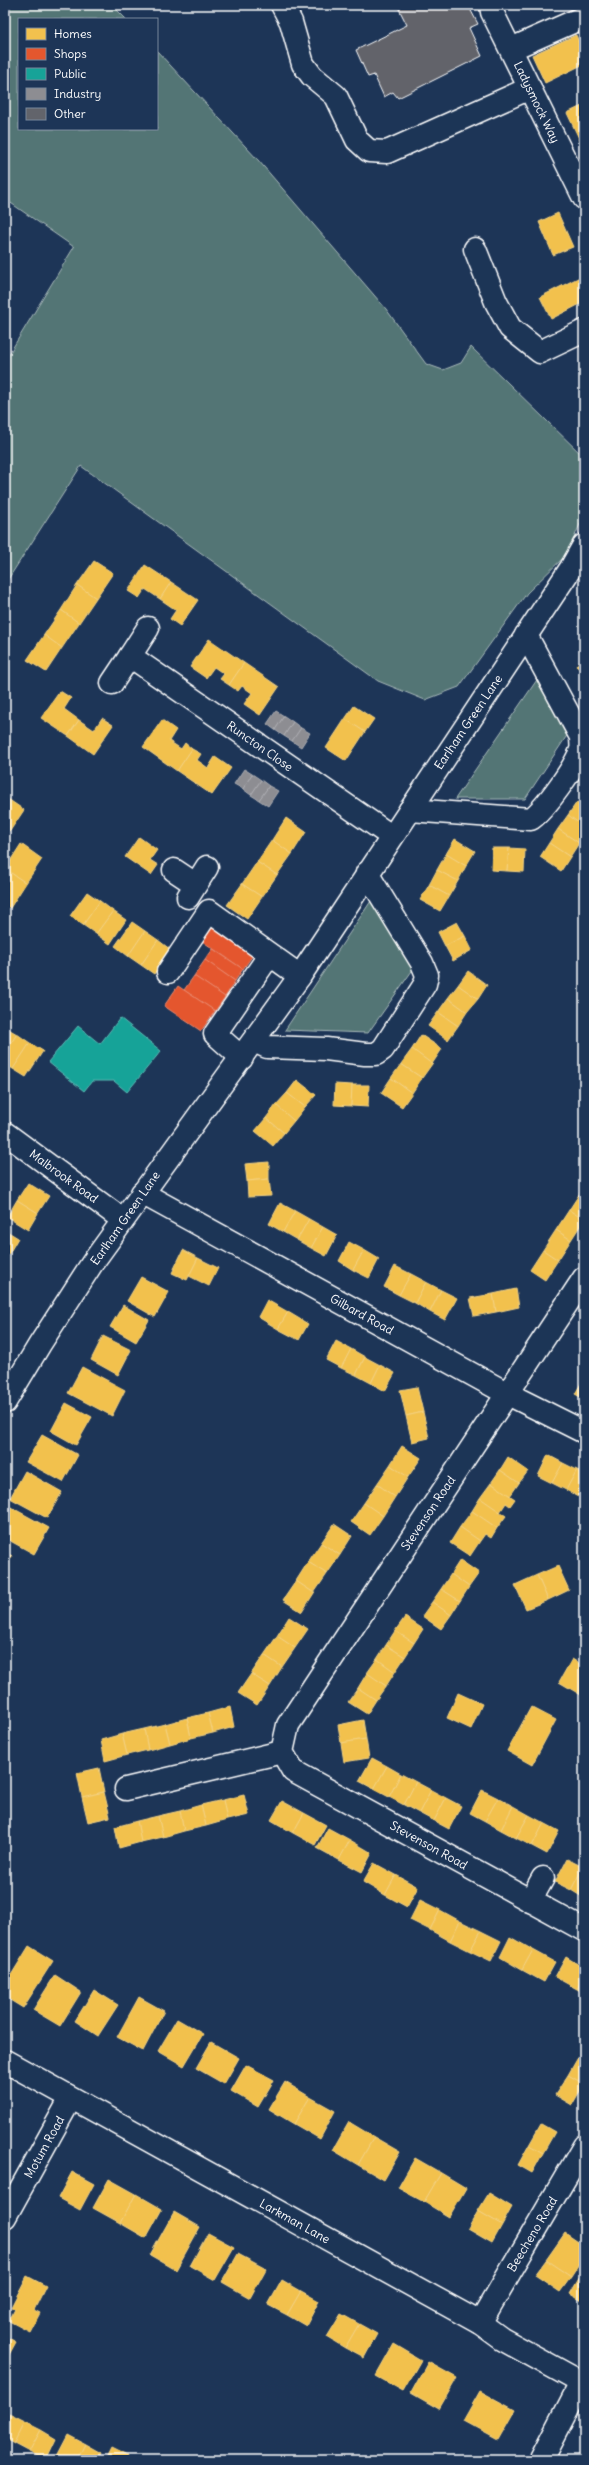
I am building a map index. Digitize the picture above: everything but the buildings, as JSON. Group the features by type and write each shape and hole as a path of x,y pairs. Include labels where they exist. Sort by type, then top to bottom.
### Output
{"street":[{"path":"282,5 291,22 303,64 312,76 336,96 357,140 369,151 387,152 530,88"},
{"name":"Ladysmock Way","path":"491,5 492,12 584,198"},
{"path":"511,49 584,17"},
{"path":"475,249 496,302 510,328 540,352 584,331"},
{"name":"Earlham Green Lane","path":"5,1402 40,1344 123,1220 300,976 391,836 578,560 584,545"},
{"path":"112,683 148,628"},
{"path":"410,810 531,819 540,812 561,784 581,749 582,737 526,635"},
{"name":"Runcton Close","path":"130,656 391,836"},
{"path":"174,870 197,882"},
{"path":"273,957 264,963 215,1034 248,1049 267,1047 326,1049 376,1054 383,1049 425,984 427,975 422,962 367,873"},
{"path":"168,972 209,911 300,976"},
{"name":"Malbrook Road","path":"5,1133 123,1220"},
{"name":"Gilbard Road","path":"142,1193 508,1394 584,1432"},
{"name":"Stevenson Road","path":"584,1278 288,1725 282,1752 293,1771 584,1930"},
{"path":"126,1789 282,1752"},
{"path":"530,1901 543,1878"},
{"name":"Larkman Lane","path":"5,2061 480,2323 502,2339 583,2384"},
{"name":"Motum Road","path":"5,2217 71,2098"},
{"name":"Beecheno Road","path":"480,2323 584,2146"},
{"path":"541,2460 583,2384"}],"green space":[{"path":"5,5 112,5 125,18 18,18 18,130 158,130 158,52 258,160 386,309 426,364 443,370 461,363 471,347 584,457 584,515 567,554 527,593 459,687 425,700 378,681 81,466 5,584 6,359 74,247 5,199"},
{"path":"541,674 568,734 525,799 455,799"},
{"path":"371,901 414,968 368,1033 285,1030"}]}
